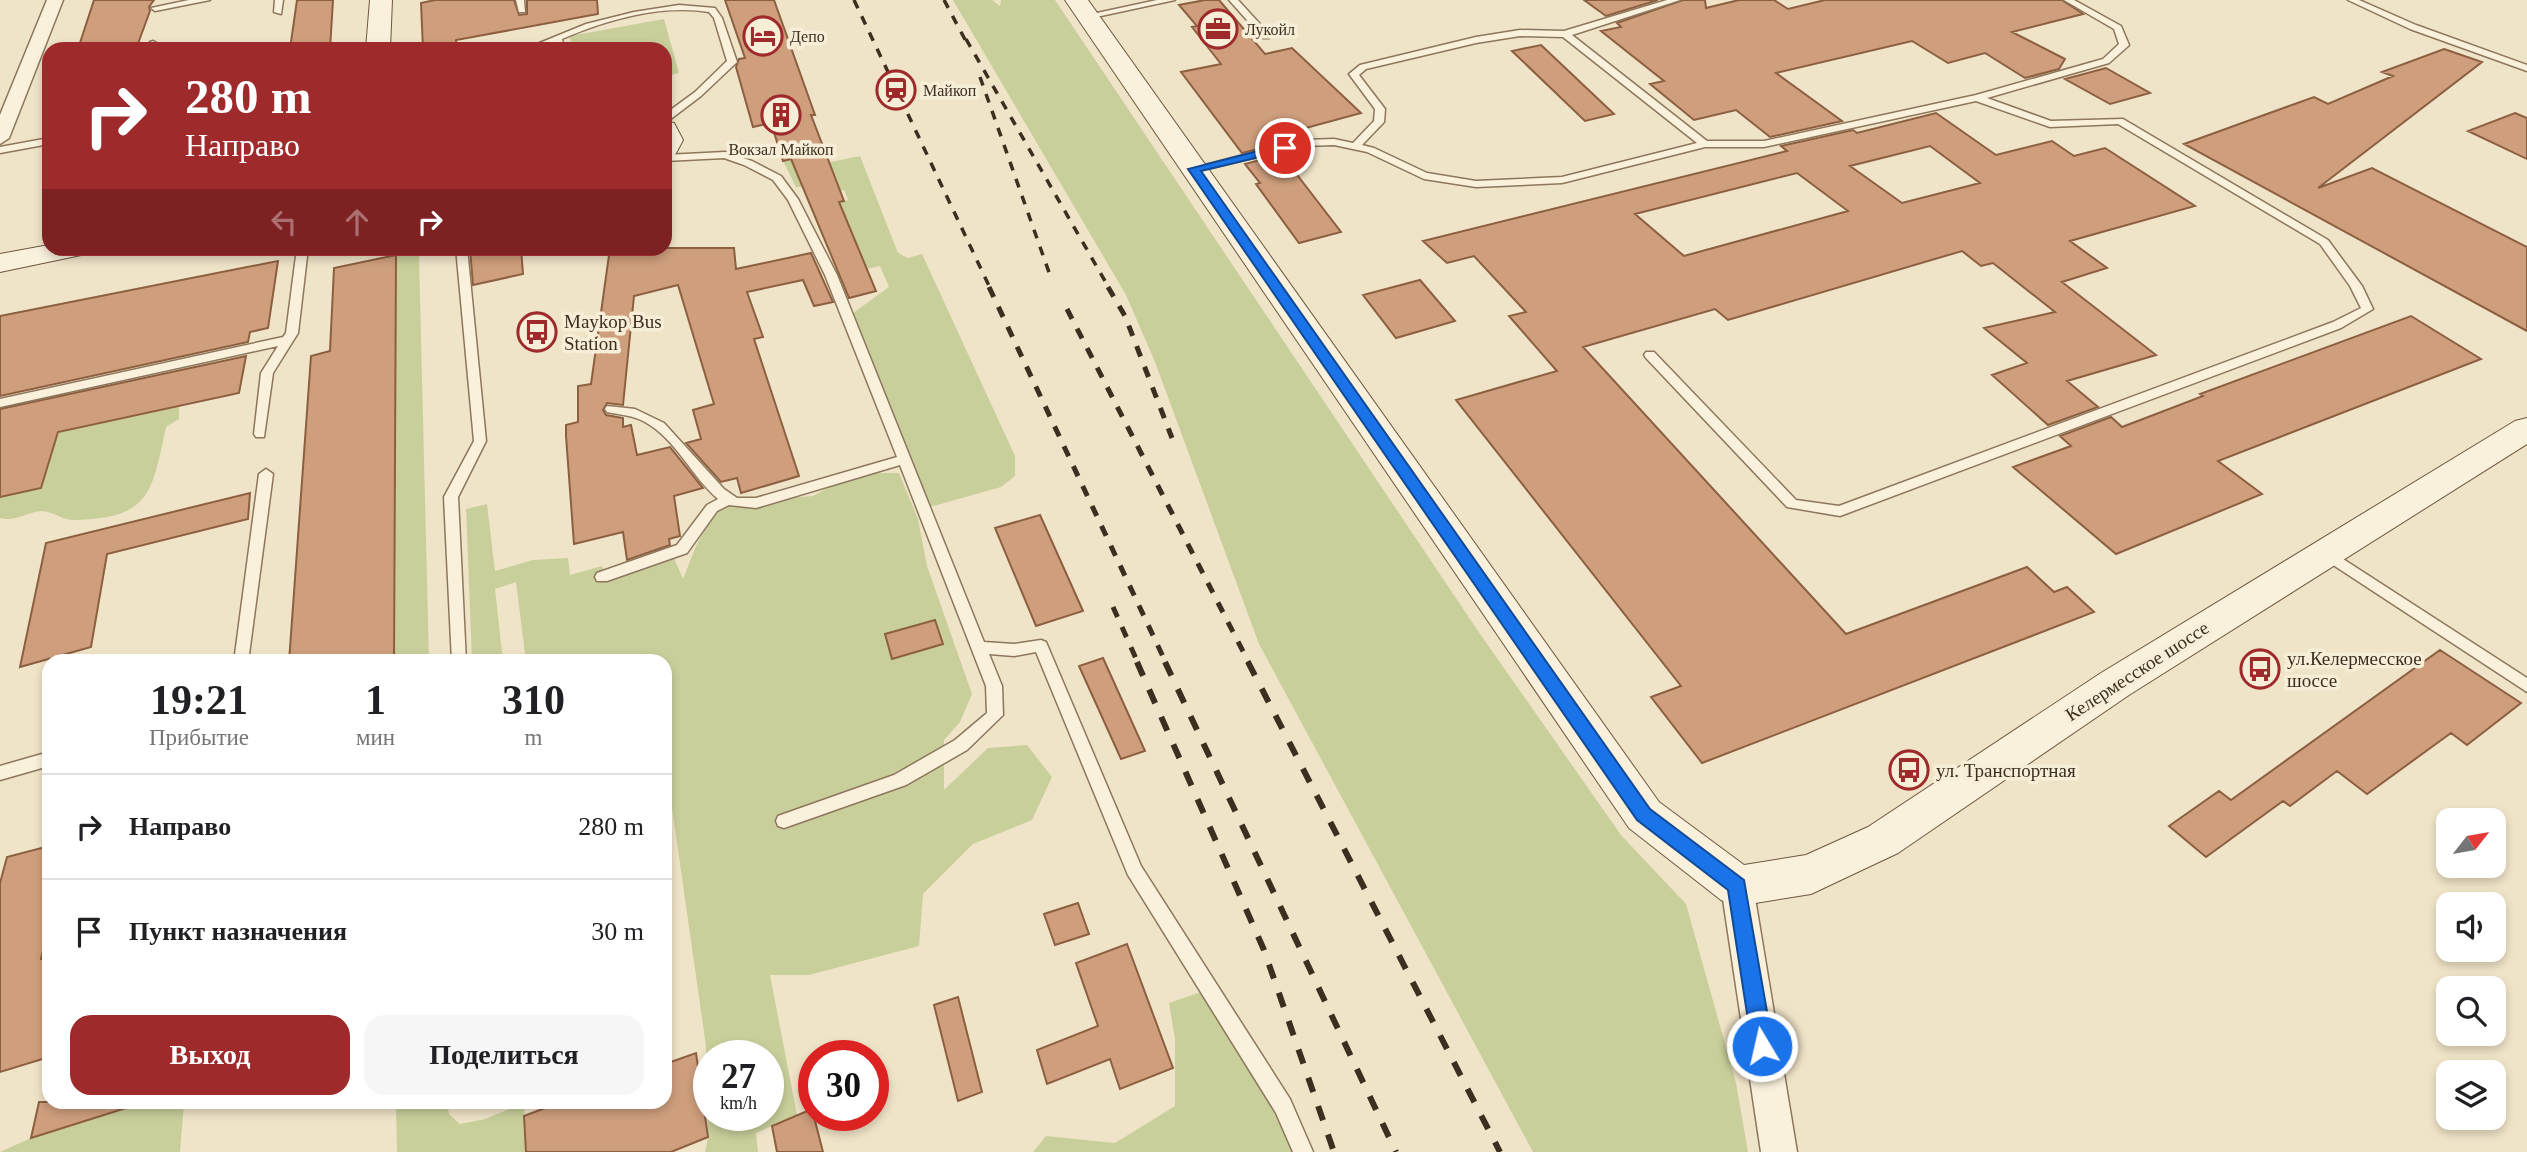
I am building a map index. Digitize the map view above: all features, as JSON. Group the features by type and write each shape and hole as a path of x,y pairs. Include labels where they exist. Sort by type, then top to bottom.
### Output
{"main road":[{"path":"378,42 381,0"},
{"path":"1081,8 1644,815 1737,886"},
{"path":"0,263 42,255"},
{"name":"Келермесское шоссе","path":"1737,886 1811,874 1883,840 2115,684 2527,429"}],"street":[{"path":"0,138 55,0"},
{"path":"1737,886 1779,1152"}],"lane":[{"path":"155,8 206,0"},
{"path":"278,12 279,0"},
{"path":"1081,8 1169,0"},
{"path":"1233,0 1266,36"},
{"path":"1355,147 1379,122 1380,109 1354,74 1363,67 1476,40 1520,33 1565,34 1676,0"},
{"path":"1194,169 1303,144 1334,142 1370,150 1424,176 1476,184 1562,180 1705,144 1764,144 1977,98 2106,61 2124,45 2118,28 2068,0"},
{"path":"2352,0 2413,27 2527,68"},
{"path":"546,42 586,25 622,17 689,5 712,10 718,18 732,62 672,114"},
{"path":"1565,34 1705,144"},
{"path":"557,37 558,42"},
{"path":"1650,355 1792,504 1840,511 2337,324 2367,310 2356,286 2324,242 2120,121 2050,124 1977,98"},
{"path":"0,150 42,142"},
{"path":"672,158 725,155 778,178 793,199 831,275 994,687 995,715 970,738 900,779 784,821"},
{"path":"260,434 267,373 292,333 302,256"},
{"path":"459,654 451,497 480,440 462,256"},
{"path":"0,403 288,340"},
{"path":"611,410 631,411 659,423 683,447 702,475 733,502 756,503 904,459"},
{"path":"242,654 266,474"},
{"path":"602,577 682,549 712,509 729,499"},
{"path":"2326,553 2527,686"},
{"path":"978,647 1014,650 1041,646 1134,870 1283,1106 1304,1152"},
{"path":"0,773 42,761"}],"green space":[{"path":"953,0 992,0 1000,6 1001,0 1055,0 1478,631 1621,835 1686,904 1736,1083 1748,1152 1533,1152 1259,644 1155,362 1126,295"},
{"path":"664,19 670,42 571,42 570,36"},
{"path":"672,48 679,73 672,74"},
{"path":"825,152 830,162 860,156 898,253 908,258 922,254 1015,456 1015,476 1001,487 930,507 853,313 889,287 880,266 867,269 838,203 848,200 844,190 833,192 831,188 796,187 783,161"},
{"path":"396,256 419,256 429,654 394,654"},
{"path":"179,406 179,419 166,427 151,485 144,498 133,507 99,518 69,520 42,511 11,519 0,518 0,444"},
{"path":"874,473 899,473 918,519 927,566 972,694 960,722 944,740 944,790 988,748 1027,745 1052,777 1032,820 973,844 923,894 919,946 809,975 770,975 783,1040 705,1040 672,808 672,654 525,654 516,582 495,589 502,654 472,654 466,509 487,504 495,571 533,560 568,558 570,575 602,566 604,571 671,551 683,579 696,546 714,513 725,506 751,506 787,498 813,496 838,482"},
{"path":"1201,992 1298,1152 1033,1152 1046,1136 1115,1143 1175,1106 1175,1039 1169,1003"},
{"path":"784,1048 797,1115 784,1121"},
{"path":"125,1109 184,1109 180,1152 0,1152 31,1138"},
{"path":"396,1109 448,1109 449,1114 460,1124 485,1119 509,1109 524,1109 526,1152 397,1152"},
{"path":"708,1131 761,1131 756,1133 758,1152 705,1152"}],"building":[{"path":"94,0 154,0 149,7 139,42 80,42"},
{"path":"297,0 333,0 330,42 291,42"},
{"path":"435,0 514,0 519,15 527,14 527,0 597,0 598,14 456,42 423,42 421,3"},
{"path":"725,0 774,0 815,115 811,115 844,201 839,202 876,291 849,298 791,159 783,161 771,123 753,127 736,67 739,59 745,58"},
{"path":"1219,0 1265,54 1292,48 1361,113 1280,135 1286,142 1242,153 1181,72 1221,64 1192,27 1197,26 1179,5"},
{"path":"1584,0 1658,0 1606,16"},
{"path":"1683,0 1705,0 1706,8 1739,0 1774,0 1788,9 1825,0 2062,0 2083,14 2012,32 2065,59 2059,69 2025,78 1985,53 1948,63 1912,41 1776,73 1842,121 1770,137 1736,110 1694,120 1650,84 1664,81 1601,31 1621,27 1617,23"},
{"path":"1541,45 1614,114 1585,121 1512,51"},
{"path":"2444,49 2482,62 2318,188 2372,168 2527,247 2527,331 2184,144 2314,97 2328,104 2393,76 2382,72"},
{"path":"2106,68 2150,93 2110,104 2065,79"},
{"path":"1936,113 1996,155 2052,141 2074,156 2105,148 2195,206 2070,241 2107,268 2062,282 2156,355 2067,381 2098,407 2048,425 1992,375 2027,363 1984,328 2055,312 1993,263 1981,266 1962,251 1728,320 1715,309 1583,347 1846,634 2027,567 2054,592 2067,587 2094,612 1702,763 1651,697 1681,686 1456,400 1557,371 1509,316 1526,312 1474,256 1447,263 1423,241 1787,151 1781,146 1853,130 1857,133","holes":["1930,146 1980,183 1902,203 1850,166","1797,173 1848,211 1684,256 1635,214"]},
{"path":"2515,113 2527,118 2527,159 2468,131"},
{"path":"1294,151 1302,160 1288,163 1341,232 1299,243 1256,184 1260,183 1245,164"},
{"path":"672,248 734,248 736,269 811,253 833,302 814,306 803,280 747,292 763,337 754,339 799,476 741,493 737,478 721,482 686,443 701,439 693,410 714,404 678,285 634,296 623,405 607,403 603,410 606,415 623,418 623,427 631,425 637,455 670,447 703,488 674,496 680,536 669,539 670,545 627,560 623,532 574,544 566,425 578,422 578,386 591,384 609,256 672,256"},
{"path":"396,256 394,654 290,654 311,356 330,351 334,268"},
{"path":"471,256 522,256 523,274 473,285"},
{"path":"278,261 268,328 250,332 248,342 0,396 0,316"},
{"path":"1420,280 1455,321 1396,338 1363,295"},
{"path":"2411,316 2481,359 2218,461 2262,494 2116,554 2013,467 2071,446 2060,436 2111,417 2122,427 2203,396 2200,394"},
{"path":"246,356 239,393 58,432 41,488 0,497 0,409"},
{"path":"250,493 248,519 107,554 91,647 66,654 42,654 42,661 20,667 46,543"},
{"path":"1040,515 1083,611 1036,626 995,528"},
{"path":"935,620 943,644 892,659 885,634"},
{"path":"2440,650 2521,703 2467,745 2451,733 2367,794 2337,771 2290,806 2283,801 2206,857 2169,826 2219,791 2231,800"},
{"path":"1103,658 1145,751 1121,759 1079,666"},
{"path":"42,848 42,1059 0,1072 0,883 7,857"},
{"path":"1078,903 1089,934 1055,945 1044,914"},
{"path":"1127,944 1173,1068 1120,1089 1110,1059 1047,1084 1037,1050 1098,1026 1076,963"},
{"path":"958,997 982,1092 958,1101 934,1005"},
{"path":"693,1054 693,1131 707,1131 708,1137 671,1152 526,1152 524,1116 542,1109 672,1109 672,1062"},
{"path":"39,1102 42,1102 42,1109 123,1109 31,1138"},
{"path":"798,1115 798,1131 818,1131 823,1152 777,1152 773,1131 784,1131 784,1121"}],"railway":[{"path":"854,0 990,288"},
{"path":"944,0 969,47"},
{"path":"966,39 1109,288"},
{"path":"980,77 1051,278"},
{"path":"989,287 1166,663"},
{"path":"1108,287 1125,316 1172,438"},
{"path":"1067,309 1249,663"},
{"path":"1113,607 1138,663"},
{"path":"1137,662 1264,950 1334,1152"},
{"path":"1165,662 1396,1152"},
{"path":"1248,662 1500,1152"}],"place":[{"name":"Лукойл","path":"1218,29"},
{"name":"Депо","path":"763,36"},
{"name":"Майкоп","path":"896,90"},
{"name":"Вокзал Майкоп","path":"781,115"},
{"name":"Maykop Bus Station","path":"537,332"},
{"name":"ул.Келермесское шоссе","path":"2260,669"},
{"name":"ул. Транспортная","path":"1909,770"}],"route":[{"path":"1285,148 1194,169 1644,815 1737,886 1762,1046"}]}
